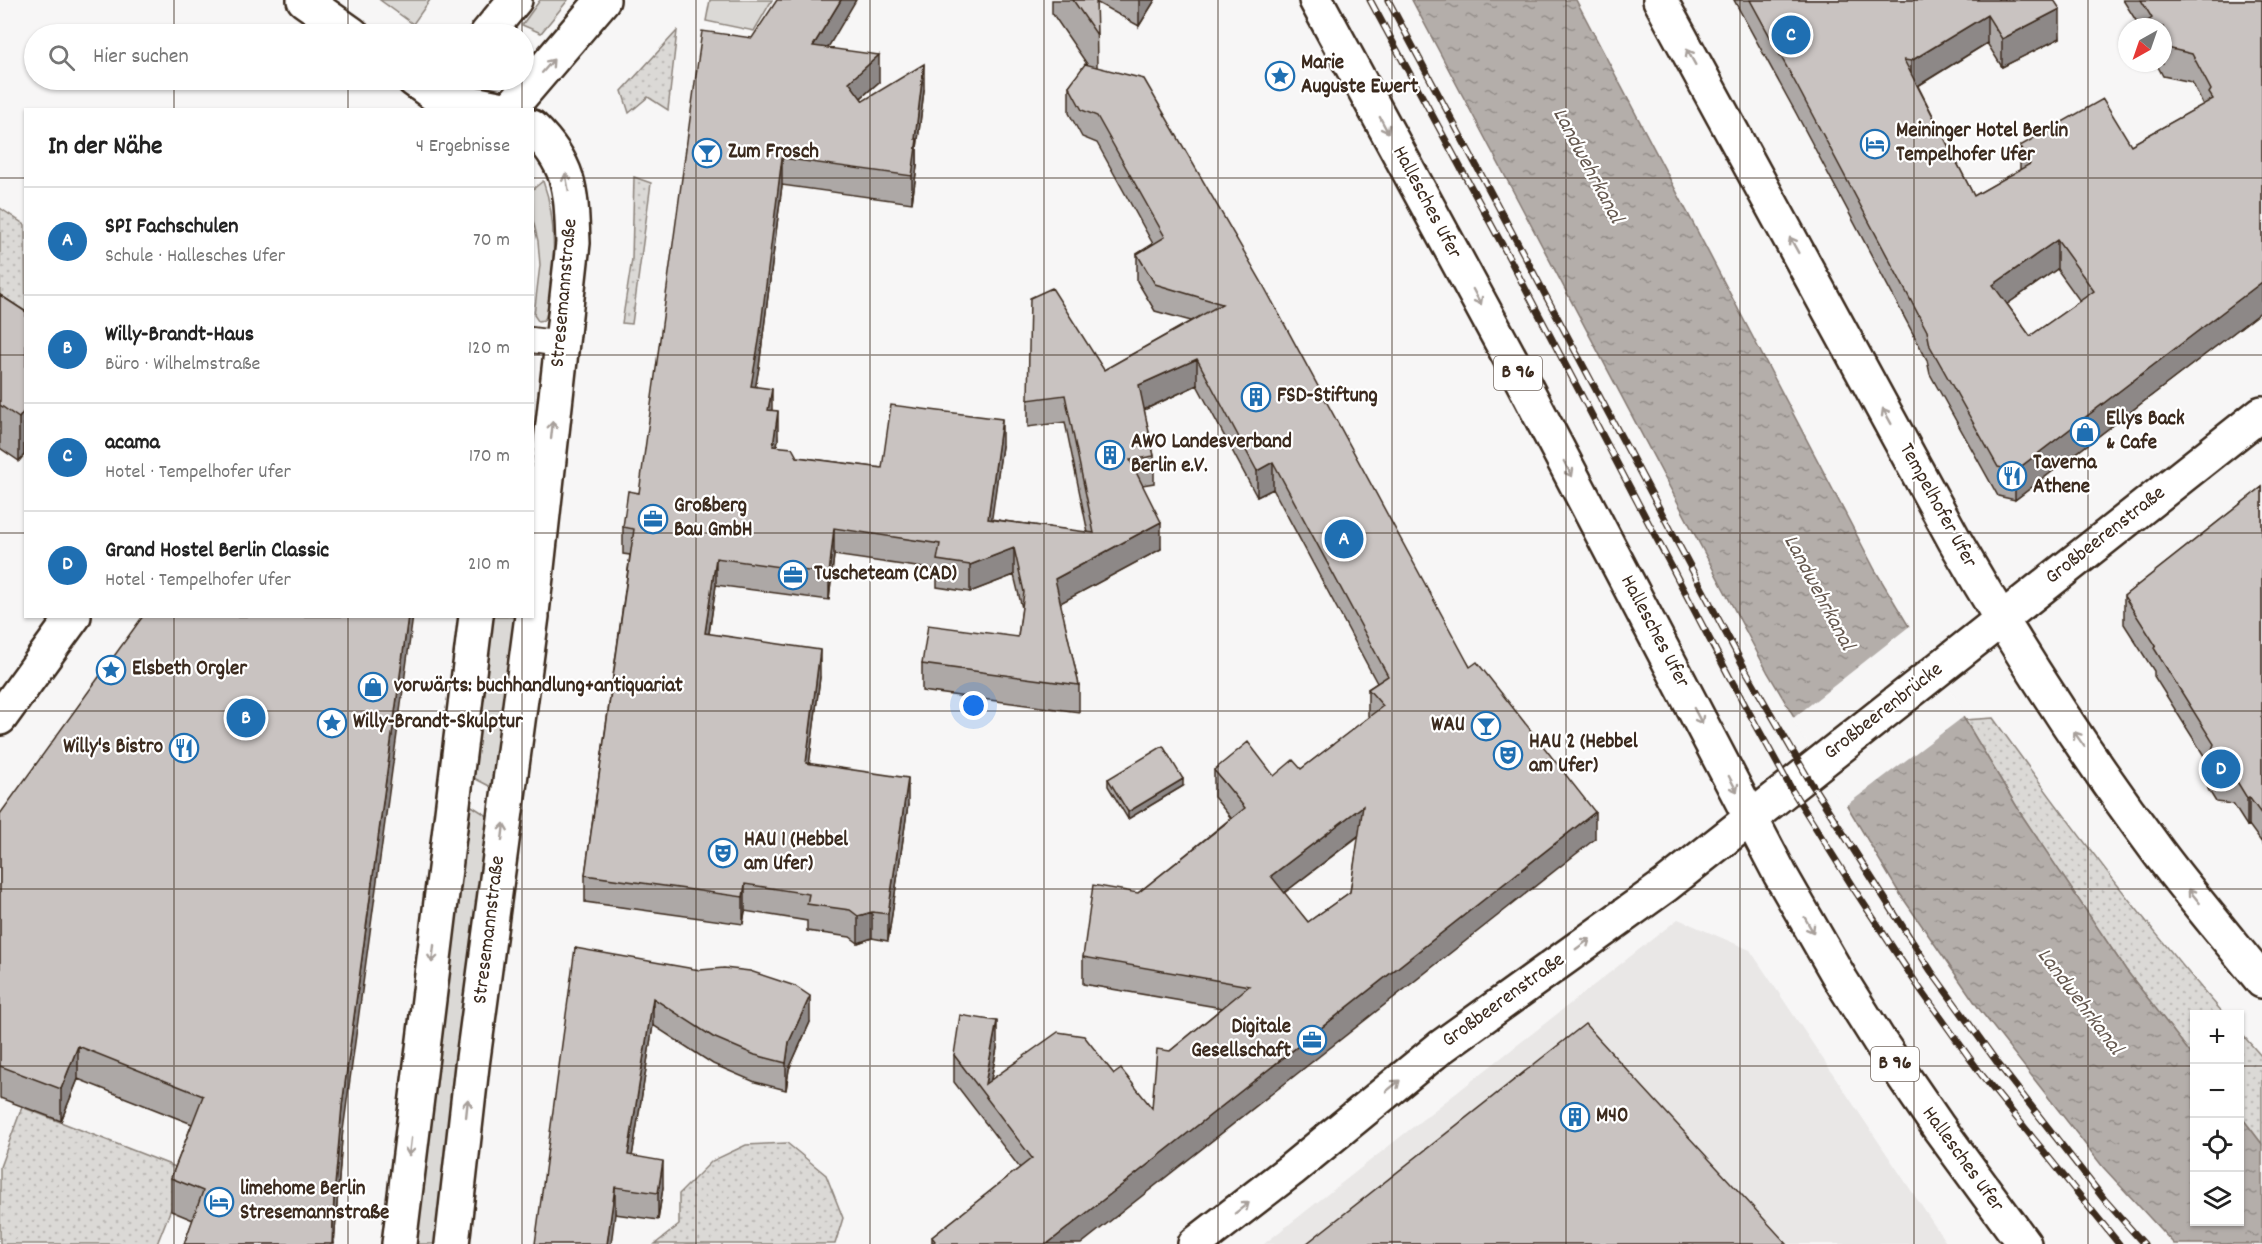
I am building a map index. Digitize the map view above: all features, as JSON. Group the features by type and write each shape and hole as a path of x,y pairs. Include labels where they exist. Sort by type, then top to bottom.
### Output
{"main road":[{"path":"304,0 338,24"},
{"path":"495,24 515,0"},
{"path":"534,81 603,0"},
{"name":"Hallesches Ufer","path":"1316,0 1517,371 1785,884 1840,980 1875,1033 1939,1128 2024,1244"},
{"name":"Tempelhofer Ufer","path":"1660,0 1955,542 2001,620 2044,688 2160,854 2262,981"},
{"path":"511,108 526,90"},
{"path":"433,95 499,108"},
{"name":"Stresemannstraße","path":"534,129 554,151 565,171 572,213 573,243 547,342 534,579"},
{"name":"Großbeerenstraße","path":"1950,660 2262,413"},
{"path":"0,718 73,618"},
{"path":"399,1244 476,618"},
{"name":"Stresemannstraße","path":"452,1244 472,1066 532,618"},
{"name":"Großbeerenbrücke","path":"1818,765 1950,660"},
{"name":"Großbeerenstraße","path":"1196,1244 1291,1170 1441,1047 1666,885 1818,765"}],"shaded area":[{"path":"380,0 430,0 413,24"},
{"path":"540,0 568,0 541,33 534,30 534,24 523,24"},
{"path":"710,0 772,0 754,31 706,21"},
{"path":"677,31 668,110 648,97 629,113 622,91"},
{"path":"634,177 651,183 632,324 622,323 632,259"},
{"path":"543,181 551,214 554,249 546,317 538,321 534,315 540,265 534,224 534,188"},
{"path":"0,208 24,224 24,335 0,320"},
{"path":"492,618 521,618 497,790 470,776"},
{"path":"1993,718 2105,869 2221,1010 2190,1010 2190,1053 2126,970 2023,817 1965,720"},
{"path":"467,803 494,820 440,1244 411,1244"},
{"path":"1678,919 1750,950 1947,1244 1264,1244"},
{"path":"2244,1037 2262,1057 2262,1144 2244,1120"},
{"path":"22,1107 186,1171 157,1244 0,1244 0,1167"},
{"path":"787,1143 826,1175 843,1218 835,1244 655,1244 679,1225 679,1194 712,1161 746,1145"}],"water":[{"name":"Landwehrkanal","path":"1412,0 1576,0 1875,570 2023,817 2126,970 2190,1053 2190,1226 2244,1226 2244,1120 2262,1144 2262,1244 2174,1244 2103,1167 1980,1010 1898,891 1768,673"}],"pier":[{"path":"1911,625 1966,715 1844,807 1792,719"}],"building":[{"path":"777,0 841,0 813,46 879,55 849,82 863,101 924,64 912,176 782,158 759,341 751,386 772,389 768,410 778,411 773,446 792,448 797,457 882,468 891,405 1002,419 988,519 1094,533 1065,395 1028,400 1030,298 1052,288 1104,370 1222,304 1155,284 1137,254 1165,237 1097,116 1082,110 1069,86 1085,64 1144,79 1261,281 1470,667 1477,662 1595,812 1047,1244 931,1244 935,1241 932,1237 1032,1158 954,1055 960,1015 997,1021 985,1084 1058,1032 1084,1036 1114,1074 1121,1069 1152,1108 1157,1049 1170,1051 1249,986 1083,957 1093,885 1138,893 1245,808 1214,770 1248,742 1274,776 1293,760 1301,769 1383,706 1368,689 1388,676 1273,462 1257,471 1197,359 1139,385 1154,456 1130,460 1161,522 1055,579 1079,685 922,664 928,625 1018,637 1024,592 1014,548 970,565 937,560 940,544 834,528 829,574 716,558 705,633 820,650 806,763 908,778 888,914 872,912 858,916 850,910 807,904 809,894 745,884 743,897 585,875 634,529 623,527 628,491 639,493 702,31 752,38","holes":["1363,806 1350,892 1308,922 1271,876"]},
{"path":"1073,0 1096,0 1097,35"},
{"path":"1750,0 2054,0 2060,9 2002,39 1987,15 1911,61 1904,60 1974,196 2030,164 2020,146 2103,99 2131,145 2213,99 2209,93 2211,90 2192,54 2172,49 2172,18 2152,18 2141,0 2262,0 2262,282 2015,471 1998,467 1930,346 1927,331","holes":["2057,240 2094,291 2030,336 1993,285"]},
{"path":"0,295 24,311 24,411 19,418 0,405"},
{"path":"2262,487 2262,815 2249,797 2247,798 2233,775 2216,774 2208,761 2214,744 2124,596"},
{"path":"142,618 408,618 342,1106 332,1244 184,1244 203,1191 171,1178 203,1096 78,1046 61,1089 0,1066 0,814"},
{"path":"1163,746 1183,779 1128,812 1108,779"},
{"path":"575,948 700,970 724,968 750,971 795,986 810,996 789,1042 786,1063 755,1055 713,1037 653,998 628,1155 663,1161 658,1193 615,1187 607,1244 535,1244"},
{"name":"M40","path":"1585,1024 1787,1244 1306,1244"}],"railway":[{"path":"1370,0 1505,250 1730,678 1792,790 1916,983 1981,1074 2119,1244"},
{"path":"1388,0 1745,669 1811,783 1931,971 1999,1065 2104,1199 2144,1244"}],"place":[{"name":"acama","path":"1791,35"},
{"name":"Marie Auguste Ewert","path":"1280,76"},
{"name":"Meininger Hotel Berlin Tempelhofer Ufer","path":"1875,144"},
{"name":"Zum Frosch","path":"707,153"},
{"name":"FSD-Stiftung","path":"1256,397"},
{"name":"Ellys Back & Cafe","path":"2085,432"},
{"name":"AWO Landesverband Berlin e.V.","path":"1110,455"},
{"name":"Taverna Athene","path":"2012,476"},
{"name":"Großberg Bau GmbH","path":"653,519"},
{"name":"SPI Fachschulen","path":"1344,539"},
{"name":"Tuscheteam (CAD)","path":"793,575"},
{"name":"Elsbeth Orgler","path":"111,670"},
{"name":"vorwärts: buchhandlung+antiquariat","path":"373,687"},
{"name":"Willy-Brandt-Haus","path":"246,718"},
{"name":"Willy-Brandt-Skulptur","path":"332,723"},
{"name":"WAU","path":"1486,726"},
{"name":"Willy's Bistro","path":"184,748"},
{"name":"HAU 2 (Hebbel am Ufer)","path":"1508,755"},
{"name":"Grand Hostel Berlin Classic","path":"2221,769"},
{"name":"HAU 1 (Hebbel am Ufer)","path":"723,853"},
{"name":"Digitale Gesellschaft","path":"1312,1040"},
{"name":"M40","path":"1575,1117"},
{"name":"limehome Berlin Stresemannstraße","path":"219,1202"}]}
